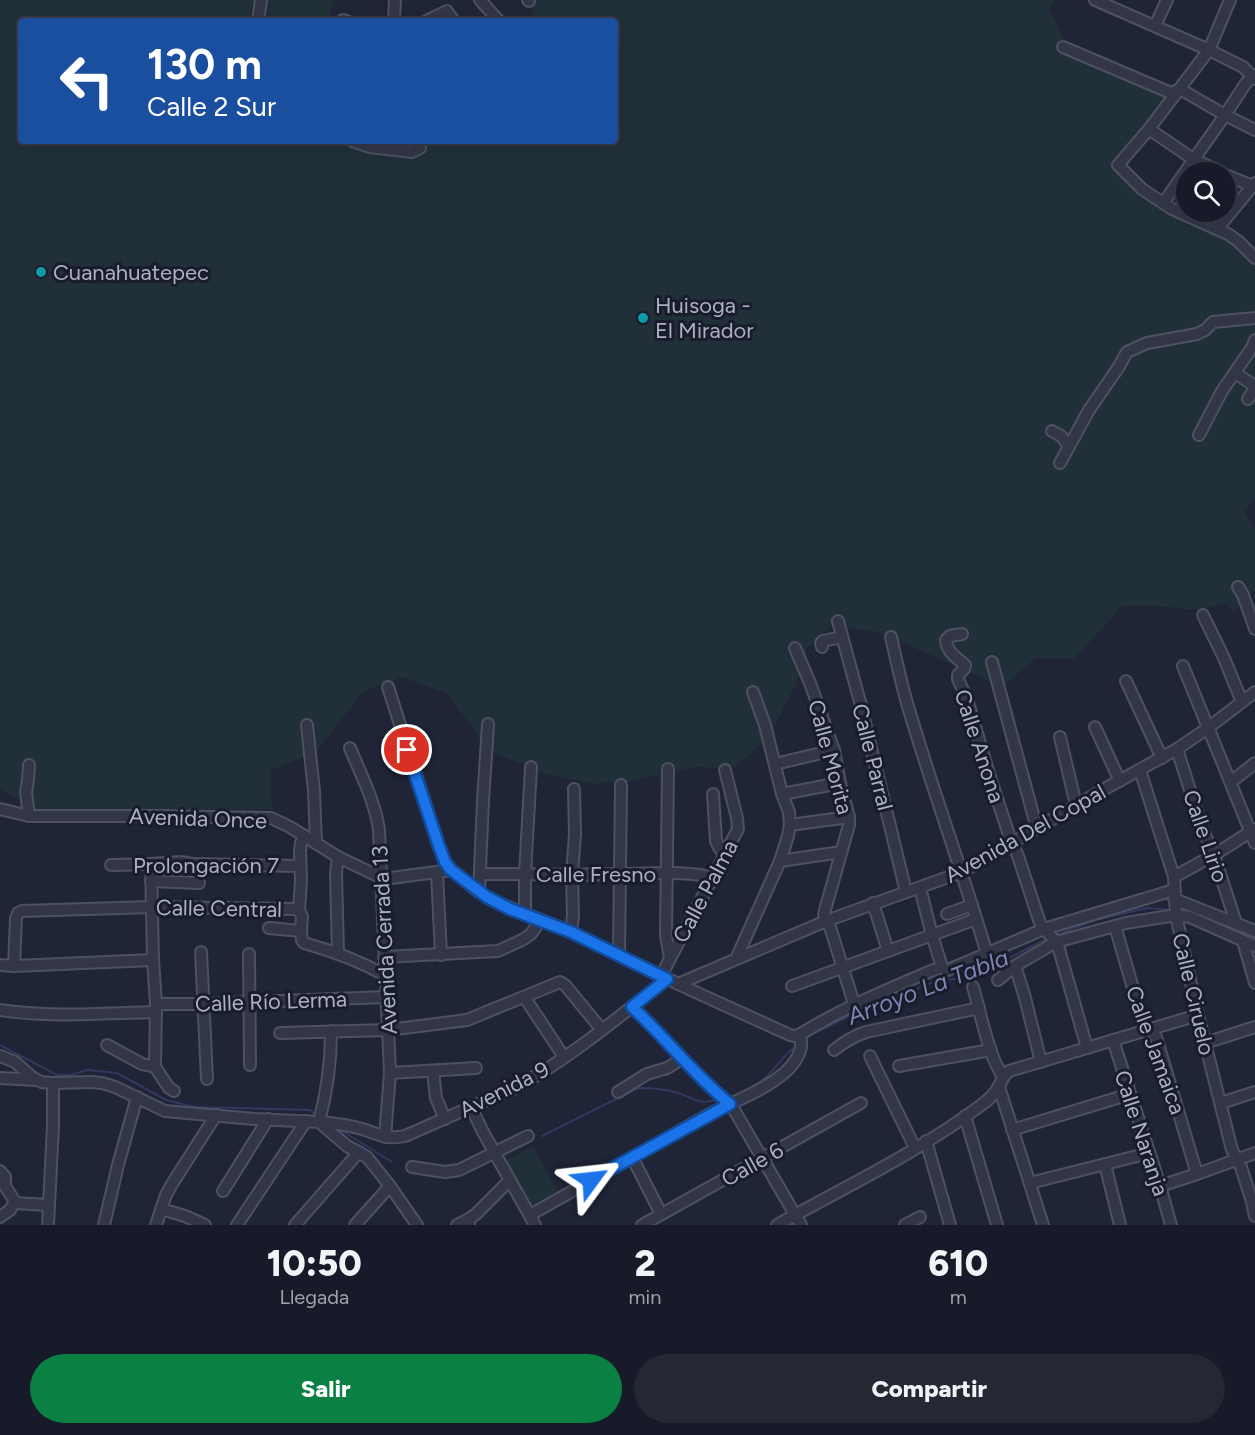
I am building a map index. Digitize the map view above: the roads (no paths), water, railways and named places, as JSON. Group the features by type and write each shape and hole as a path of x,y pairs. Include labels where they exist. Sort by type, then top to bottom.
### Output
{"street":[{"path":"258,18 261,0"},
{"path":"394,18 395,0"},
{"path":"480,0 496,18"},
{"path":"1155,26 1167,0"},
{"path":"1230,0 1209,50 1149,129 1118,165 1142,189 1173,209 1218,228 1255,258"},
{"path":"1100,1 1209,50 1243,67 1254,77 1246,83 1164,202"},
{"path":"432,18 447,11 452,18"},
{"path":"1063,47 1171,93 1180,89"},
{"path":"1180,89 1255,130"},
{"path":"1149,129 1199,162"},
{"path":"360,144 412,152 420,148 419,144"},
{"path":"1218,228 1254,185 1236,179"},
{"path":"1060,463 1089,410 1119,368 1127,352 1148,343 1202,333 1213,322 1255,318"},
{"path":"1199,435 1222,391 1254,344"},
{"path":"1235,373 1255,387 1248,399"},
{"path":"1052,431 1061,436 1070,446"},
{"path":"1238,587 1255,629"},
{"path":"1203,615 1242,702"},
{"name":"Calle Parral","path":"838,621 906,892"},
{"name":"Calle Anona","path":"962,634 950,636 946,640 946,645 965,666 958,680 967,699 989,774 1013,843"},
{"path":"822,647 823,640 842,637"},
{"path":"891,637 909,710 987,954"},
{"name":"Calle Morita","path":"795,648 834,750 849,817 849,825 824,915 831,930 854,1004"},
{"path":"992,662 1037,829"},
{"path":"1174,877 1254,835 1183,666"},
{"path":"1126,681 1162,758"},
{"path":"388,687 445,862 451,870 479,892 496,902 571,932 790,1035 799,1035 854,1004 942,967"},
{"path":"736,959 780,861 790,825 789,812 782,794 765,725 753,692"},
{"name":"Avenida Del Copal","path":"678,984 826,921 962,873 1076,805 1177,749 1255,692"},
{"path":"479,892 488,724"},
{"path":"307,725 314,791 316,843"},
{"path":"1095,727 1120,781"},
{"path":"1060,737 1076,805"},
{"name":"Avenida Cerrada 13","path":"350,748 376,811 379,830 390,1073 385,1137"},
{"name":"Calle Lirio","path":"1177,749 1236,923"},
{"path":"775,764 834,750"},
{"path":"1231,782 1255,763"},
{"path":"29,765 26,792 29,816"},
{"path":"525,914 531,767"},
{"path":"668,769 666,935 670,958"},
{"name":"Calle Palma","path":"664,977 670,958 738,829 725,770"},
{"name":"Calle Ciruelo","path":"1140,770 1174,877 1175,905 1198,1015 1232,1150 1254,1201 1255,1216"},
{"path":"782,794 840,783"},
{"path":"619,954 621,785"},
{"path":"571,932 575,834 574,789"},
{"path":"713,794 716,841 720,849 726,853"},
{"name":"Avenida Once","path":"0,809 29,816 263,817 279,821 338,857 382,878"},
{"path":"790,825 849,817"},
{"path":"299,911 300,851 305,836"},
{"path":"1013,843 1039,920 1063,959 1087,1048"},
{"path":"780,861 841,852"},
{"path":"338,857 336,873 338,953"},
{"name":"Prolongación 7","path":"111,864 181,862 300,866"},
{"path":"151,864 156,1008 155,1067 164,1082 174,1091"},
{"path":"382,878 451,870"},
{"path":"437,872 441,955"},
{"name":"Calle Fresno","path":"480,874 701,874 712,878"},
{"path":"152,881 199,883"},
{"path":"920,888 942,967 948,970 987,954 1175,905 1255,931"},
{"path":"873,903 888,951"},
{"path":"998,980 1050,936 1115,926 1175,905"},
{"path":"1175,905 1190,917 1255,946"},
{"path":"947,914 972,906"},
{"name":"Calle Central","path":"14,966 16,918 22,911 152,907 295,909 302,916 301,931 304,943 338,953 385,975"},
{"path":"792,986 976,919"},
{"path":"384,957 489,952 505,949 531,934 540,921"},
{"name":"Calle Jamaica","path":"1115,926 1143,1023 1156,1037 1197,1174"},
{"path":"269,928 301,931"},
{"path":"1243,941 1255,982"},
{"path":"201,952 207,1079"},
{"path":"249,954 250,1065"},
{"path":"0,965 153,960"},
{"path":"1015,966 1041,1062"},
{"name":"Avenida 9","path":"0,1078 53,1083 102,1083 165,1111 341,1124 396,1138 519,1086 602,1030 632,1007 664,977"},
{"path":"280,1033 388,1029 467,1020 558,983 566,985 602,1030"},
{"path":"973,987 999,1070 1012,1130 1043,1225"},
{"name":"Calle Río Lerma","path":"0,1010 44,1014 204,1004 386,997"},
{"path":"525,998 564,1057"},
{"path":"632,1007 708,1085 730,1104 801,1225"},
{"path":"834,1050 866,1032 979,1008"},
{"path":"777,1225 915,1148 965,1116 988,1100 1009,1071 1198,1015"},
{"path":"1205,1044 1255,1027"},
{"path":"331,1031 330,1068 319,1122 347,1146 367,1157 417,1225"},
{"path":"471,1107 532,1220 632,1157 774,1080 791,1066 799,1054 802,1040 799,1035"},
{"name":"Calle Naranja","path":"1113,1040 1171,1225"},
{"path":"106,1046 142,1064 155,1067"},
{"path":"899,1066 991,1050"},
{"path":"0,1056 19,1065 36,1080"},
{"path":"870,1056 915,1148"},
{"path":"618,1092 647,1074 667,1068 682,1059"},
{"path":"390,1073 476,1068"},
{"path":"433,1071 436,1098 445,1119"},
{"path":"48,1225 53,1083"},
{"path":"1221,1103 1255,1092"},
{"path":"1012,1130 1130,1094"},
{"path":"104,1225 137,1097"},
{"name":"Calle 6","path":"642,1225 861,1103"},
{"path":"156,1225 172,1184 216,1115"},
{"path":"965,1116 997,1225"},
{"path":"223,1191 268,1119"},
{"path":"237,1225 306,1121"},
{"path":"411,1167 450,1172 528,1136"},
{"path":"927,1141 950,1225"},
{"path":"295,1225 359,1152"},
{"path":"1030,1183 1149,1153"},
{"path":"1160,1186 1255,1153"},
{"path":"632,1157 661,1214"},
{"path":"1105,1164 1120,1225"},
{"path":"0,1171 5,1177 5,1186 14,1200 10,1210 0,1216"},
{"path":"458,1225 469,1222 510,1180"},
{"path":"355,1225 390,1186"},
{"path":"14,1203 49,1205"},
{"path":"161,1209 205,1225"},
{"path":"905,1225 920,1217"}],"waterway":[{"name":"Arroyo La Tabla","path":"1056,935 1096,920 1147,908 1172,910"},
{"name":"Arroyo La Tabla","path":"1203,917 1255,940"},
{"name":"Arroyo La Tabla","path":"807,1037 845,1018 934,982 984,971 1048,938"},
{"path":"0,1045 57,1075 71,1075 87,1070 117,1073 166,1100 195,1107 310,1110 316,1115"},
{"name":"Arroyo La Tabla","path":"730,1097 765,1078 796,1046"},
{"name":"Arroyo La Tabla","path":"542,1136 638,1088 678,1093 700,1101 716,1100"},
{"path":"339,1129 392,1162"}],"place":[{"name":"Cuanahuatepec","path":"41,272"},
{"name":"Huisoga - El Mirador","path":"643,318"}]}
